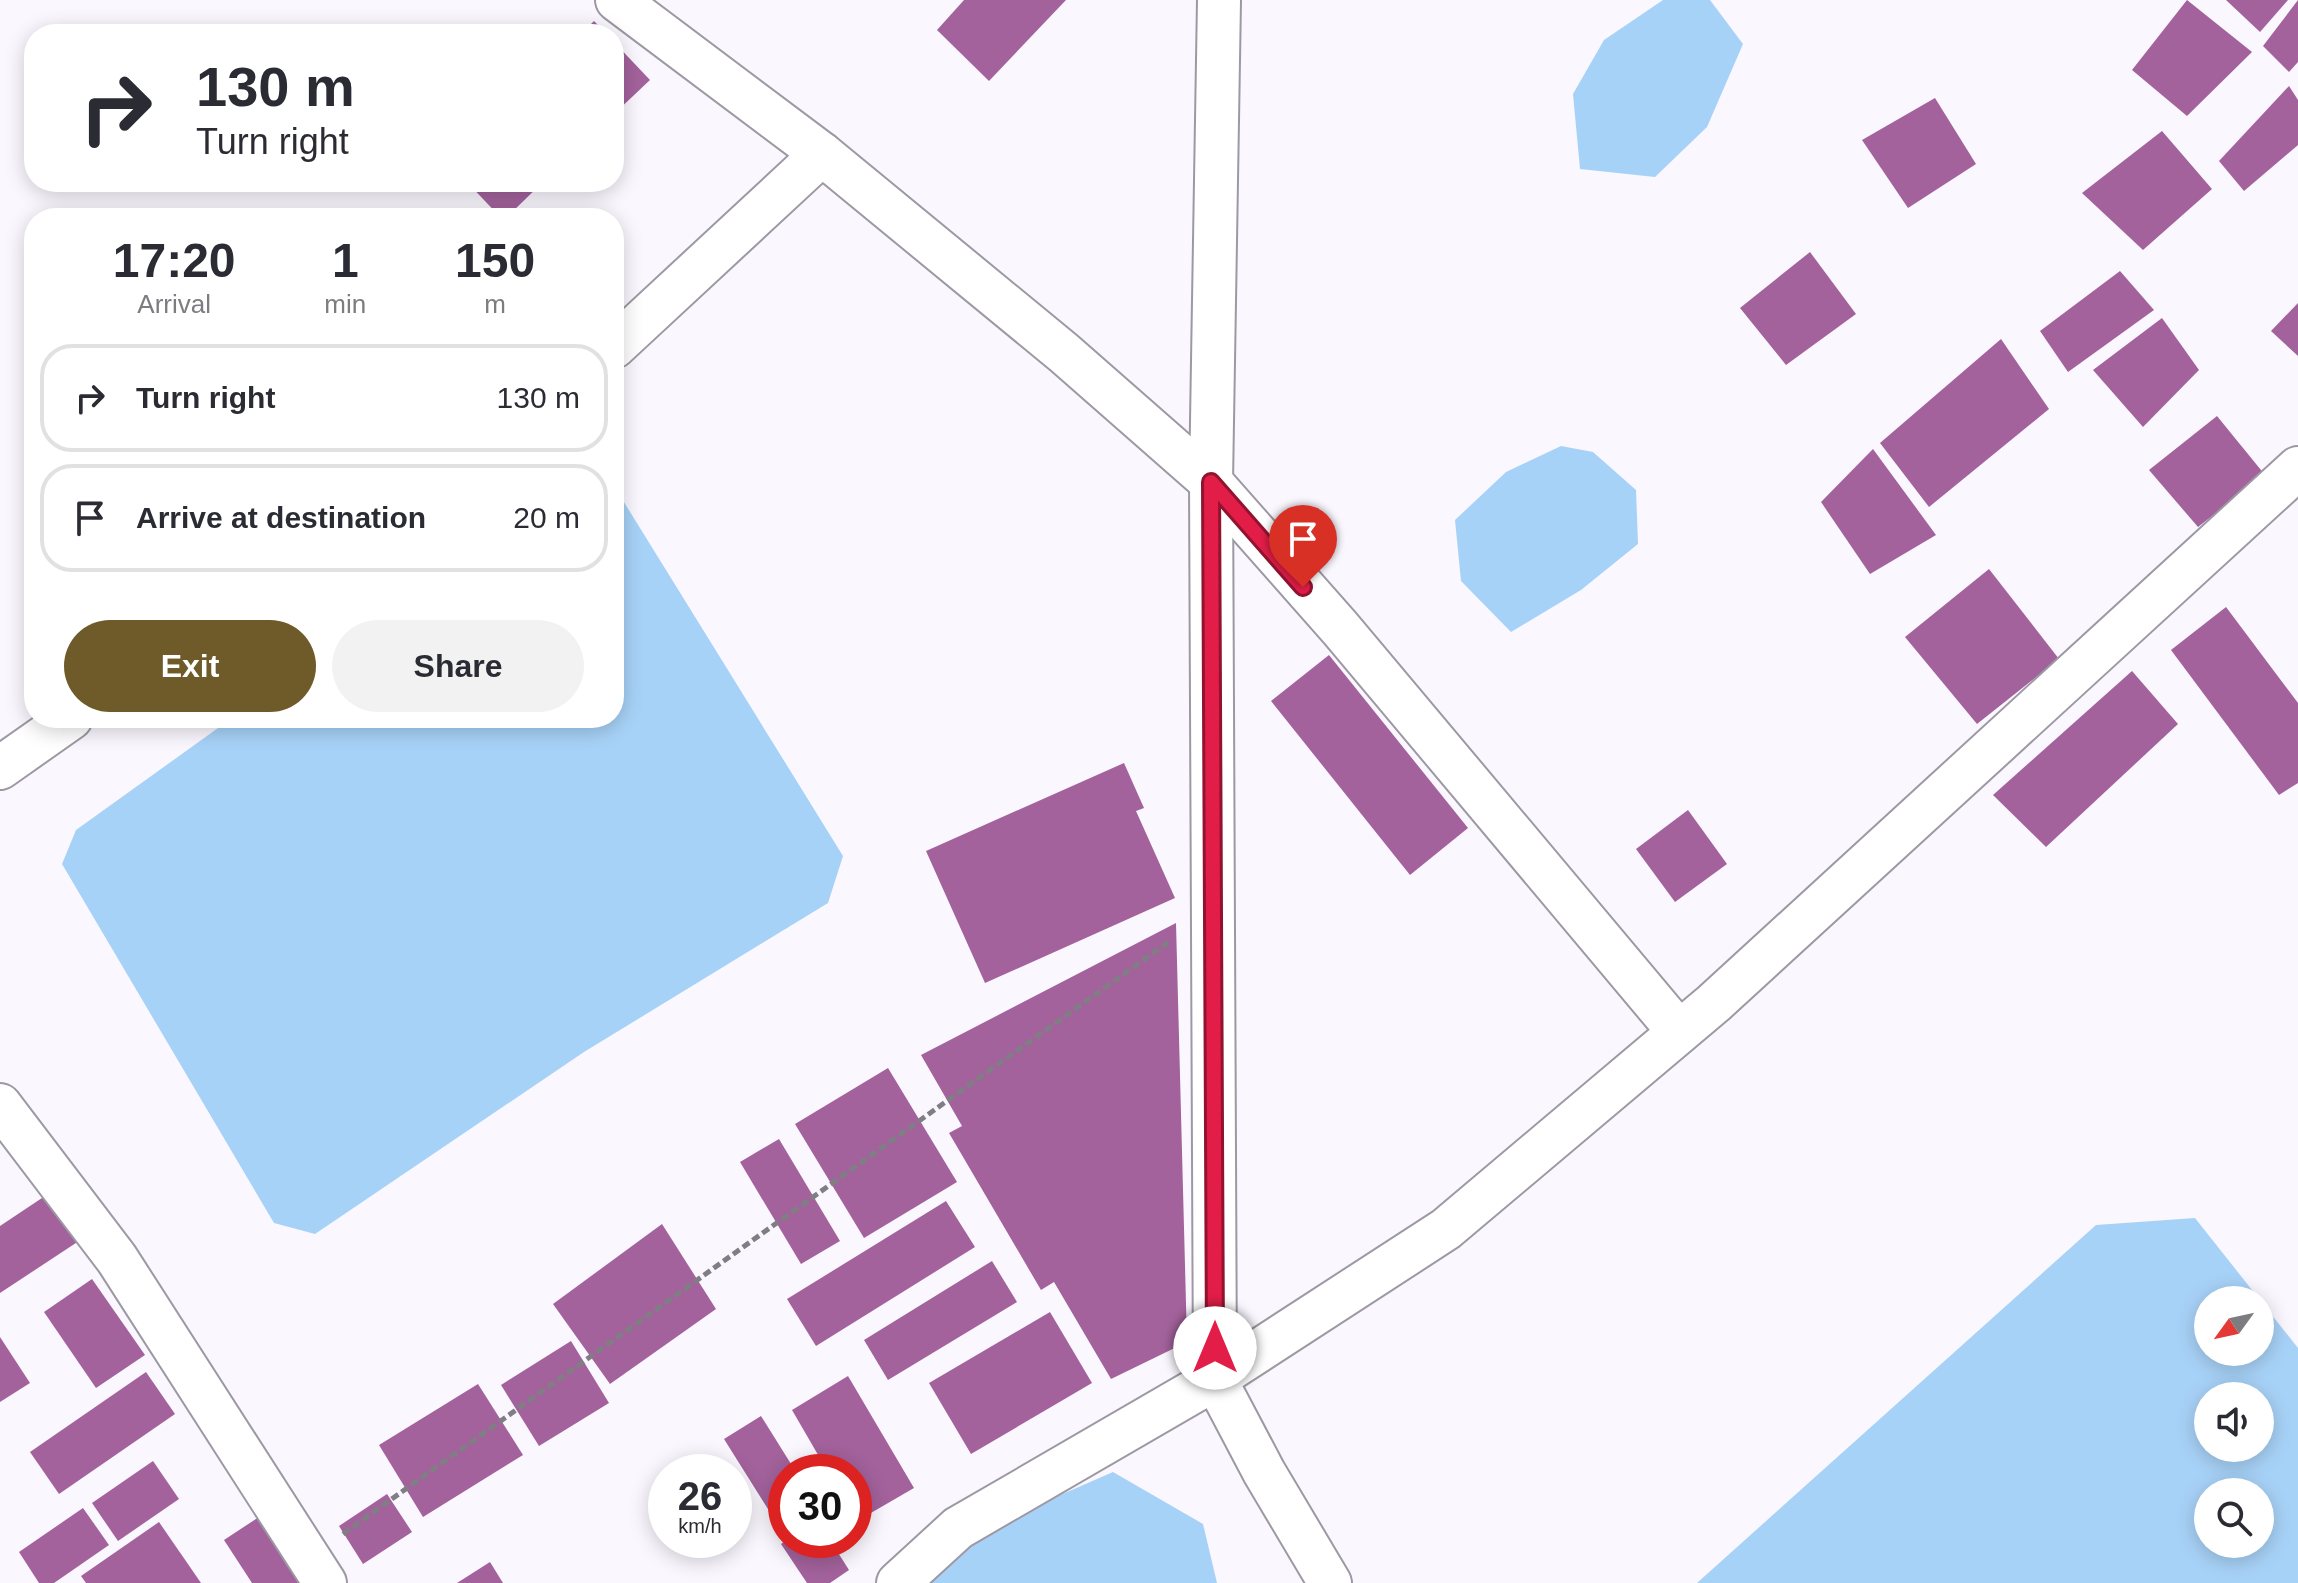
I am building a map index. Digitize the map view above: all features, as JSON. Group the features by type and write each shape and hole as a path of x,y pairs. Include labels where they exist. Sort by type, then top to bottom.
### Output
{"street":[{"path":"617,0 822,154 1064,353 1211,482 1340,628 1679,1032"},
{"path":"1219,0 1211,482 1215,1379 1264,1472 1330,1583"},
{"path":"624,338 822,154"},
{"path":"898,1583 958,1528 1215,1379 1446,1229 1679,1032 2298,468"},
{"path":"0,768 57,728"},
{"path":"0,1105 117,1259 317,1570"}],"path":[{"path":"317,1570 1213,911"}],"water":[{"path":"1663,0 1710,0 1743,44 1707,127 1655,177 1580,169 1573,94 1604,40"},
{"path":"1561,446 1593,452 1636,490 1638,544 1581,590 1511,632 1461,581 1455,520 1506,472"},
{"path":"624,502 843,856 828,903 584,1052 315,1234 274,1223 62,864 76,830 218,728 624,728"},
{"path":"2195,1218 2249,1286 2194,1286 2194,1366 2274,1366 2274,1318 2298,1348 2298,1583 1697,1583 2096,1225"},
{"path":"1113,1472 1203,1524 1217,1583 921,1583 975,1532"}],"building":[{"path":"964,0 1066,0 989,81 937,30"},
{"path":"2187,0 2252,52 2187,116 2132,70"},
{"path":"2226,0 2288,0 2260,32"},
{"path":"2298,0 2298,62 2289,72 2263,46"},
{"path":"624,53 650,80 624,105"},
{"path":"2289,86 2298,100 2298,145 2244,191 2219,161"},
{"path":"1935,98 1976,164 1908,208 1862,140"},
{"path":"2162,131 2212,189 2143,250 2082,193"},
{"path":"476,192 533,192 516,208 492,208"},
{"path":"1810,252 1856,314 1786,365 1740,308"},
{"path":"2120,271 2154,310 2068,372 2040,331"},
{"path":"2298,303 2298,356 2271,331"},
{"path":"2162,318 2199,370 2143,427 2093,370"},
{"path":"2001,339 2049,409 1929,507 1880,443"},
{"path":"2217,416 2265,475 2198,527 2149,470"},
{"path":"1873,449 1936,535 1870,574 1821,502"},
{"path":"1989,569 2059,659 1977,724 1905,637"},
{"path":"2226,607 2298,703 2298,783 2279,795 2171,650"},
{"path":"1329,655 1468,828 1410,875 1271,701"},
{"path":"2132,671 2178,724 2046,847 1993,795"},
{"path":"1124,763 1144,808 1136,811 1175,898 985,983 926,851"},
{"path":"1688,810 1727,864 1675,902 1636,849"},
{"path":"1176,923 1187,1342 1111,1379 1054,1282 1041,1290 949,1133 962,1126 921,1055"},
{"path":"888,1068 957,1182 864,1238 795,1124"},
{"path":"779,1139 840,1241 801,1264 740,1162"},
{"path":"54,1190 85,1237 0,1293 0,1226"},
{"path":"946,1201 975,1247 816,1346 787,1299"},
{"path":"662,1224 716,1309 610,1384 553,1304"},
{"path":"992,1261 1017,1302 888,1380 864,1340"},
{"path":"92,1279 145,1355 96,1388 44,1312"},
{"path":"1050,1312 1092,1383 971,1454 929,1383"},
{"path":"0,1337 30,1383 0,1402"},
{"path":"571,1341 609,1403 539,1446 501,1385"},
{"path":"146,1372 175,1414 59,1494 30,1452"},
{"path":"848,1376 914,1488 872,1512 872,1454 818,1454 792,1410"},
{"path":"478,1384 523,1455 423,1517 379,1445"},
{"path":"761,1416 785,1454 768,1454 768,1509 752,1484 752,1454 733,1454 724,1439"},
{"path":"153,1461 179,1499 118,1541 92,1503"},
{"path":"387,1494 412,1532 363,1564 339,1526"},
{"path":"83,1508 109,1545 54,1583 39,1583 19,1552"},
{"path":"271,1509 319,1583 252,1583 224,1540"},
{"path":"159,1522 201,1583 86,1583 81,1576"},
{"path":"790,1558 841,1558 849,1570 830,1583 807,1583"},
{"path":"490,1562 503,1583 457,1583"}],"route":[{"path":"1215,1348 1211,482 1303,587"}]}
